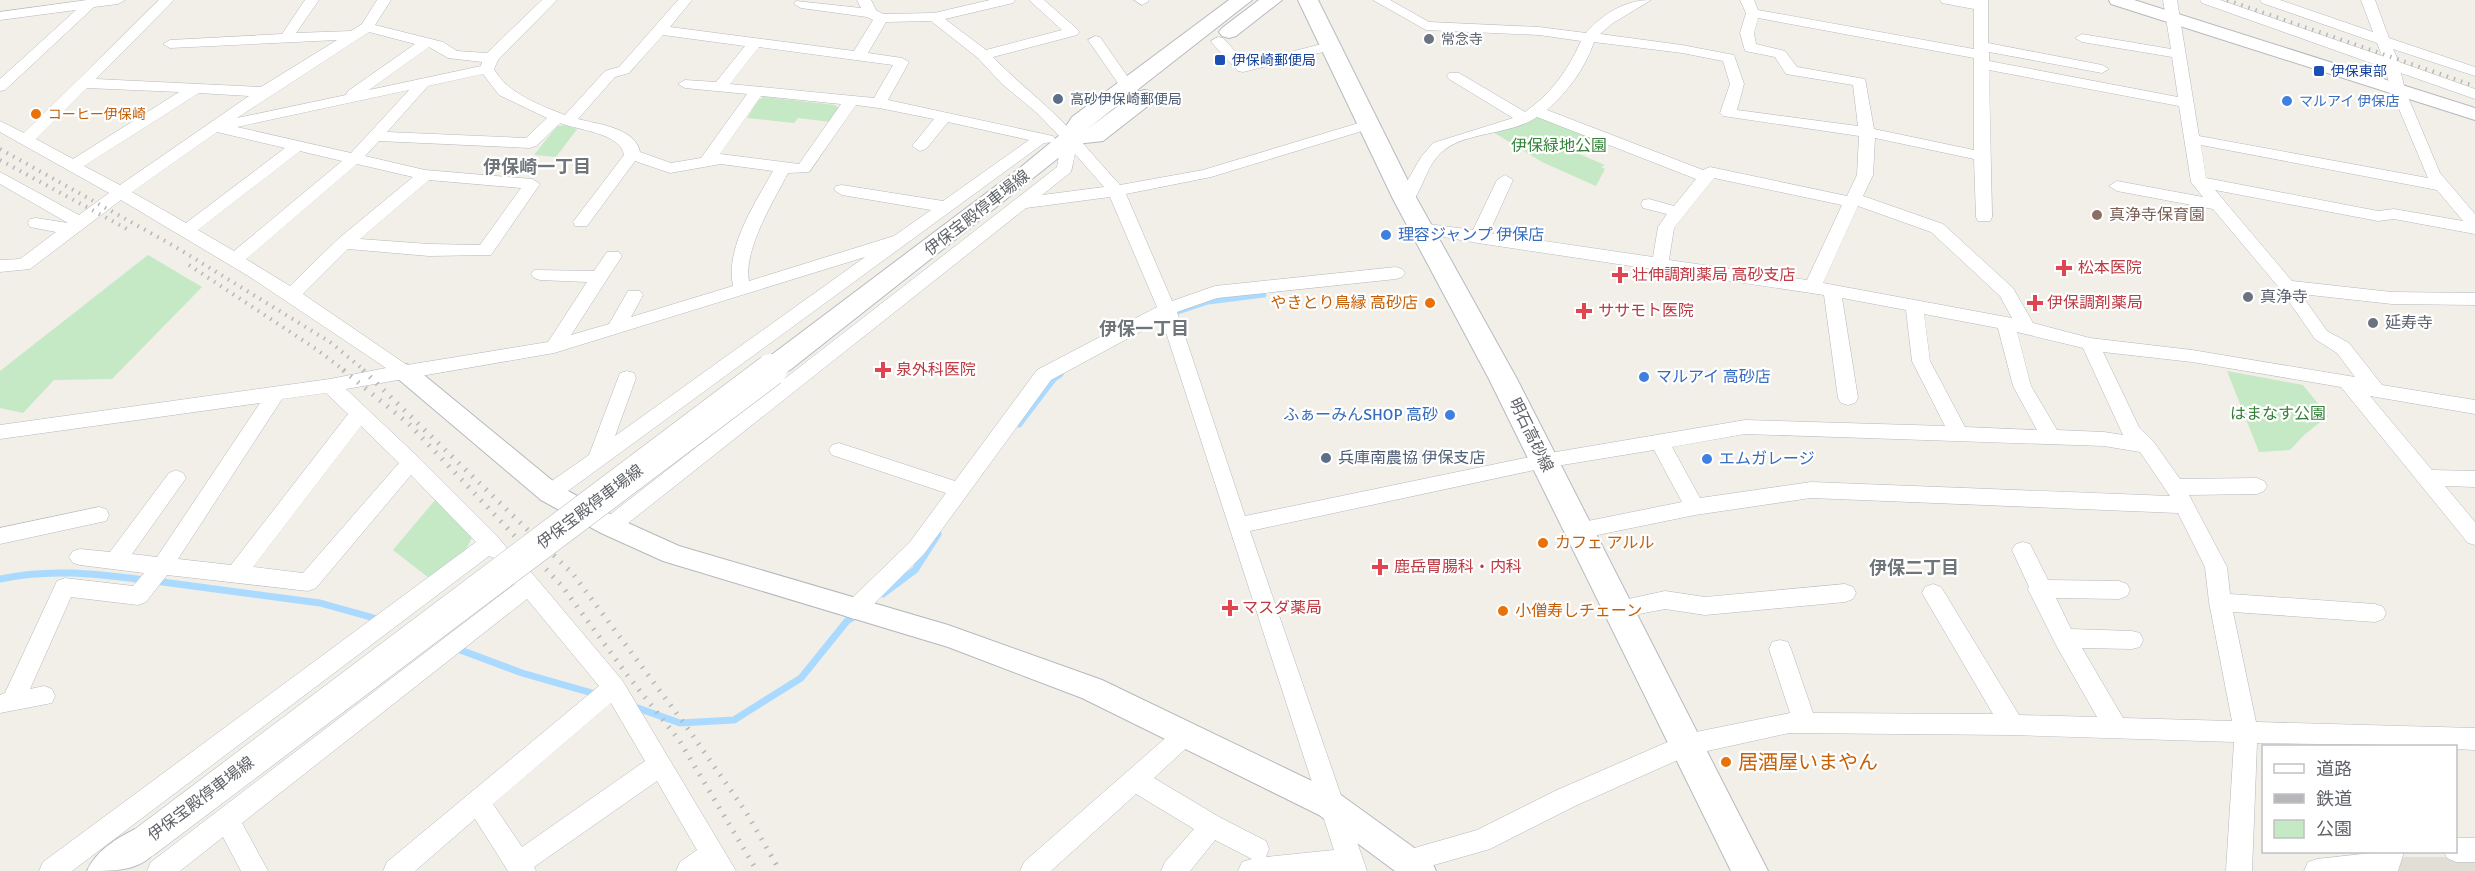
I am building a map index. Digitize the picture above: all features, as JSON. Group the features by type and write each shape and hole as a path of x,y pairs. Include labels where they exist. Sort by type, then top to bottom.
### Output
{"main road":[{"name":"伊保宝殿停車場線","path":"105,871 151,857 780,363 1029,172 1070,138 1080,122 1242,0"},
{"name":"伊保宝殿停車場線","path":"1070,138 1095,136 1272,0"},
{"name":"明石高砂線","path":"1308,0 1405,199 1503,379 1750,871"}],"street":[{"path":"0,16 118,0"},
{"path":"26,140 166,0"},
{"path":"286,38 312,0"},
{"path":"0,266 24,265 121,192 264,92 367,27 384,0"},
{"path":"216,127 421,83 489,64 550,0"},
{"path":"375,136 530,143 563,119 610,74 624,70 685,0"},
{"path":"801,4 934,17 1008,0"},
{"path":"982,55 1072,32 1036,0"},
{"path":"1380,0 1426,26 1589,37 1682,49 1729,58 1737,84 1728,113 1867,132 1982,156"},
{"path":"1405,199 1410,195 1417,178 1437,147 1530,115 1572,73 1583,55 1589,37 1610,18 1644,0"},
{"path":"1947,0 1981,3 1984,217"},
{"path":"2117,0 2170,9 2398,90 2475,114"},
{"path":"2207,0 2475,94"},
{"path":"2267,0 2475,72"},
{"path":"2368,0 2392,64 2398,90 2433,174 2475,227"},
{"path":"0,87 89,5"},
{"path":"1813,287 1865,176 1867,132 1860,82 1791,71 1785,57 1773,51 1750,48 1747,33 1750,7 1982,55 2186,103"},
{"path":"2170,9 2199,182 2287,286 2321,335 2343,348 2376,391"},
{"path":"859,56 872,10"},
{"path":"934,17 982,55 1070,138 1116,191 1167,309 1330,805 1353,866 1254,860 1212,826 1135,780"},
{"path":"367,27 438,45 453,55 489,64"},
{"path":"660,30 902,62 879,103"},
{"path":"170,44 351,35"},
{"path":"2082,38 2177,54"},
{"path":"1095,40 1127,86"},
{"path":"1218,41 1243,68 1330,46"},
{"path":"346,99 427,42"},
{"path":"720,87 754,44"},
{"path":"1982,55 2077,61 2102,69"},
{"path":"489,64 494,82 504,92 563,119 622,137 631,147 632,154 581,222"},
{"path":"1454,76 1530,115 1706,177"},
{"path":"83,83 264,92"},
{"path":"234,260 354,159 421,83"},
{"path":"686,84 879,103 1040,139 1070,138"},
{"path":"73,166 195,89"},
{"path":"707,161 758,91"},
{"path":"632,154 670,168 721,159 803,169 851,100"},
{"path":"920,146 944,118"},
{"path":"1019,204 1116,191 1205,174 1368,125"},
{"path":"0,126 121,192 291,295 405,372 550,493 610,526 672,554 854,610 948,636 1092,689 1330,805 1413,866 1481,841 1566,798 1686,745 1789,723 2012,725 2475,739"},
{"path":"216,127 425,176 532,184 485,251 429,250 344,243"},
{"path":"610,526 1065,169 1070,138"},
{"path":"550,493 1040,139"},
{"path":"2192,139 2444,186"},
{"path":"186,231 298,145"},
{"path":"742,288 738,281 744,248 757,216 783,168"},
{"path":"1660,265 1666,228 1710,172 1853,201 1937,228 2007,292 2026,327"},
{"path":"291,295 344,243 425,176"},
{"path":"0,177 75,227"},
{"path":"1478,238 1505,180"},
{"path":"2199,182 2378,216 2394,214 2475,227"},
{"path":"2117,186 2219,205"},
{"path":"842,190 947,207"},
{"path":"1649,204 1678,212"},
{"path":"36,223 75,227"},
{"path":"1420,228 1813,287 2026,327 2090,344 2192,356 2347,381 2376,391 2475,408"},
{"path":"0,432 330,386 554,347 904,239"},
{"path":"554,347 613,256"},
{"path":"854,610 917,548 1044,375 1167,309 1215,292 1396,273"},
{"path":"540,274 598,277"},
{"path":"2287,286 2392,298 2475,299"},
{"path":"1832,291 1848,398"},
{"path":"616,328 634,295"},
{"path":"1914,306 1921,361 1959,434"},
{"path":"2006,324 2022,386 2050,436"},
{"path":"2090,344 2131,430 2146,446 2180,496 2216,567 2220,602 2246,732 2239,871"},
{"path":"597,459 627,378"},
{"path":"2347,381 2475,537"},
{"path":"330,386 411,462 491,543 614,687 718,862 689,871"},
{"path":"6,703 65,586 138,596 162,566 276,394"},
{"path":"236,574 360,413"},
{"path":"1238,526 1544,461 1745,426 2050,436 2104,439 2146,446"},
{"path":"1659,441 1695,507"},
{"path":"839,450 960,490"},
{"path":"80,557 308,582 411,462"},
{"path":"115,561 176,478"},
{"path":"2428,478 2475,479"},
{"path":"1578,531 1695,507 1811,490 2180,496 2257,486"},
{"path":"0,536 99,515"},
{"path":"52,871 491,543"},
{"path":"2023,550 2064,639 2116,728"},
{"path":"151,857 227,820 529,585"},
{"path":"2040,589 2119,590"},
{"path":"1618,609 1665,600 1705,606 1845,593"},
{"path":"1933,593 2012,725"},
{"path":"2220,602 2374,613"},
{"path":"2064,639 2132,640"},
{"path":"1780,650 1805,724"},
{"path":"396,871 614,687"},
{"path":"6,703 45,696"},
{"path":"1033,871 1186,734"},
{"path":"478,802 521,867 661,764"},
{"path":"227,820 255,871"},
{"path":"1174,871 1212,826"},
{"path":"2457,850 2475,850"},
{"path":"2317,871 2388,864 2392,853"}],"shaded area":[{"path":"2404,857 2475,857 2475,871 2392,871"}],"green space":[{"path":"764,97 835,105 839,108 831,122 798,118 794,123 747,118 758,100"},
{"name":"伊保緑地公園","path":"1536,116 1595,137 1579,154 1605,165 1601,167 1605,169 1596,186 1542,162 1493,132"},
{"path":"566,125 577,129 556,157 534,155 557,126"},
{"path":"148,255 202,287 112,379 54,380 23,413 0,408 0,371"},
{"name":"はまなす公園","path":"2227,371 2303,385 2328,416 2304,435 2290,450 2259,452"},
{"path":"436,499 472,537 465,552 429,578 393,550"}],"waterway":[{"path":"1172,314 1208,302 1264,295"},
{"path":"1019,424 1054,378 1060,374"},
{"path":"883,594 915,570 938,534"},
{"path":"0,579 54,573 91,574 145,580"},
{"path":"155,581 320,603 381,620"},
{"path":"632,706 680,723 734,720 801,678 847,621 856,615"},
{"path":"455,648 522,673 599,695"}],"railway":[{"path":"2227,0 2475,86"},
{"path":"0,149 174,246 330,342 365,371"},
{"path":"0,160 127,229"},
{"path":"189,265 316,349 345,371"},
{"path":"343,370 409,424 562,586 628,676 679,740 757,871"},
{"path":"363,370 573,574 686,726 746,812 780,871"}],"place":[{"name":"常念寺","path":"1429,39"},
{"name":"伊保崎郵便局","path":"1220,60"},
{"name":"伊保東部","path":"2319,71"},
{"name":"高砂伊保崎郵便局","path":"1058,99"},
{"name":"マルアイ 伊保店","path":"2287,101"},
{"name":"コーヒー伊保崎","path":"36,114"},
{"name":"真浄寺保育園","path":"2097,215"},
{"name":"理容ジャンプ 伊保店","path":"1386,235"},
{"name":"松本医院","path":"2064,268"},
{"name":"壮伸調剤薬局 高砂支店","path":"1620,275"},
{"name":"真浄寺","path":"2248,297"},
{"name":"やきとり鳥縁 高砂店","path":"1430,303"},
{"name":"伊保調剤薬局","path":"2035,303"},
{"name":"ササモト医院","path":"1584,311"},
{"name":"延寿寺","path":"2373,323"},
{"name":"泉外科医院","path":"883,370"},
{"name":"マルアイ 高砂店","path":"1644,377"},
{"name":"ふぁーみんSHOP 高砂","path":"1450,415"},
{"name":"兵庫南農協 伊保支店","path":"1326,458"},
{"name":"エムガレージ","path":"1707,459"},
{"name":"カフェ アルル","path":"1543,543"},
{"name":"鹿岳胃腸科・内科","path":"1380,567"},
{"name":"マスダ薬局","path":"1230,608"},
{"name":"小僧寿しチェーン","path":"1503,611"},
{"name":"居酒屋いまやん","path":"1726,762"}],"district":[{"name":"伊保崎一丁目","path":"537,167"},
{"name":"伊保一丁目","path":"1144,329"},
{"name":"伊保二丁目","path":"1914,568"}]}
